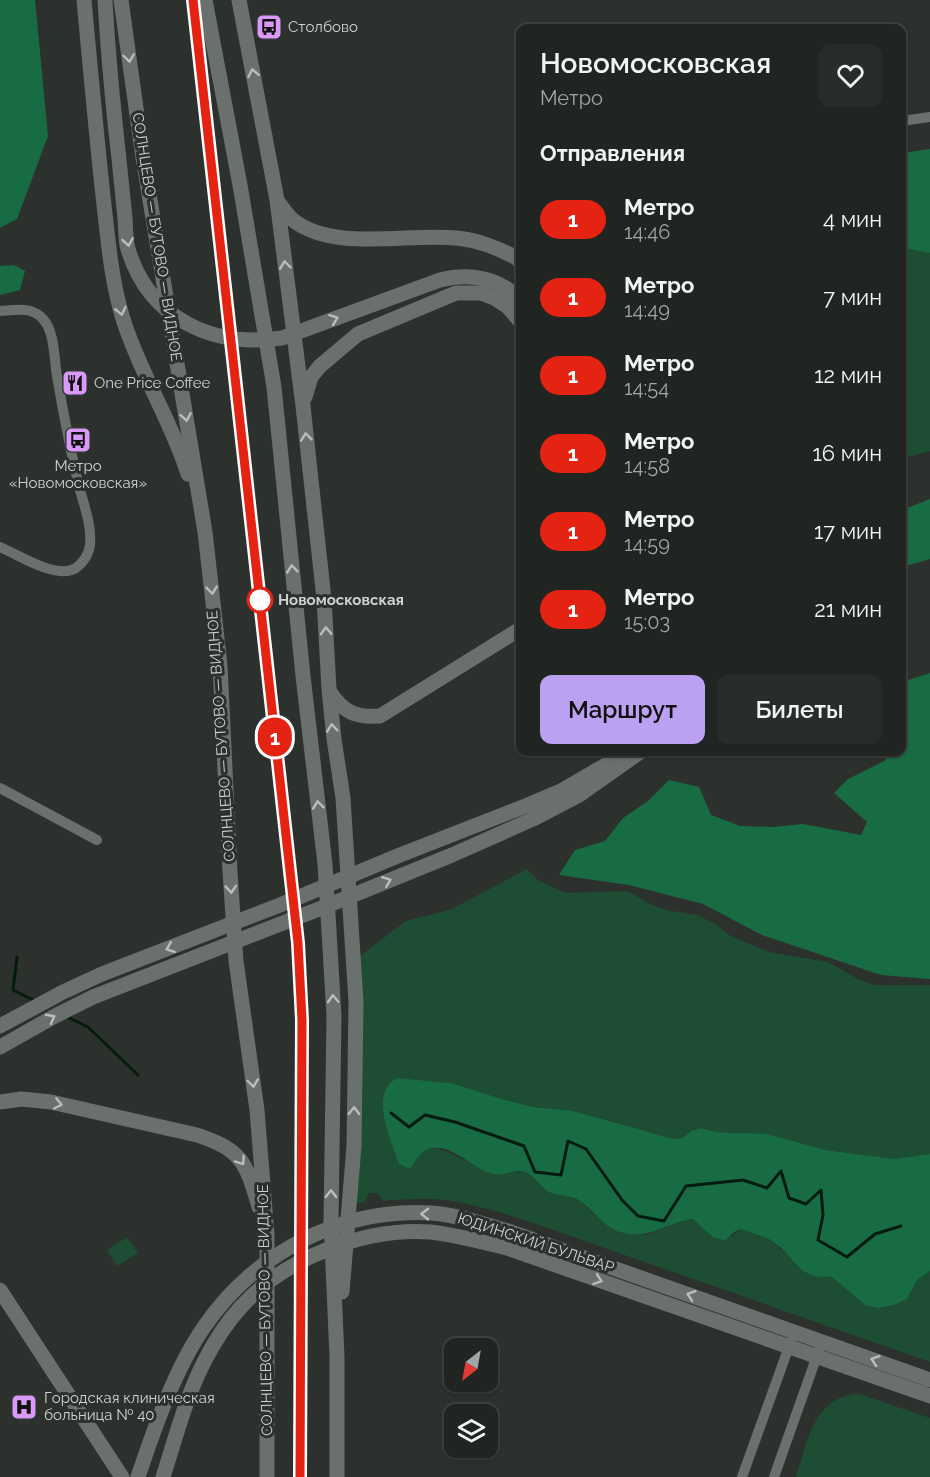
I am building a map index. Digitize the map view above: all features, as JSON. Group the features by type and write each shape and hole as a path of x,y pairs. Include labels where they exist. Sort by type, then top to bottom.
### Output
{"main road":[{"path":"84,0 93,108 113,276 124,322 150,389 183,458 205,532"},
{"path":"95,0 109,72"},
{"path":"105,0 109,72 128,247 138,275 168,312 210,333 235,340 258,342 282,338 440,280 458,276 479,277 501,285 516,297"},
{"name":"СОЛНЦЕВО — БУТОВО — ВИДНОЕ","path":"122,0 142,158 205,532 220,665 236,961 257,1110 267,1235 267,1477"},
{"path":"205,0 240,185 274,387 303,676 325,864 334,1016 331,1221 338,1358 337,1477"},
{"path":"239,0 277,200 303,406 324,599 334,739 343,798 356,1002 354,1146 338,1358"},
{"path":"277,200 291,218 303,227 320,234 340,238 455,237 485,242 516,256"},
{"path":"303,406 306,388 311,377 320,366 358,334 456,293 481,292 508,307 516,316"},
{"path":"329,689 338,704 346,710 358,715 380,716 516,631"},
{"path":"0,1026 102,974 544,798 624,756"},
{"path":"0,1047 93,997 408,872 533,819 567,802 634,756"},
{"path":"0,1102 21,1099 51,1102 197,1135 220,1143 235,1153 244,1165 267,1235"},
{"name":"ЮДИНСКИЙ БУЛЬВАР","path":"140,1470 184,1361 203,1328 239,1284 299,1242 341,1224 392,1214 464,1218 511,1232 819,1349 930,1396"},
{"name":"ЮДИНСКИЙ БУЛЬВАР","path":"164,1477 183,1415 202,1365 224,1327 242,1306 267,1284 303,1260 358,1240 390,1233 429,1232 463,1236 792,1339"},
{"path":"0,1290 122,1477"},
{"name":"ЮДИНСКИЙ БУЛЬВАР","path":"819,1349 930,1380"}],"street":[{"path":"906,120 930,117"},
{"path":"0,311 23,309 31,311 42,318 49,330 61,403 87,519 90,544 82,563 65,572 50,570 0,547"},
{"path":"0,788 97,840"},
{"path":"742,1477 792,1339"},
{"path":"774,1477 819,1349"}],"green space":[{"path":"0,0 35,0 48,136 17,219 0,228"},
{"path":"930,149 930,253 906,249 906,152"},
{"path":"906,249 930,253 930,451 906,458"},
{"path":"14,265 25,271 20,290 0,295 0,266"},
{"path":"930,499 930,559 906,566 906,508"},
{"path":"930,673 930,979 881,975 762,935 703,904 629,885 559,875 575,850 605,841 623,818 648,801 669,780 699,787 711,815 740,826 773,827 803,824 861,835 867,822 834,793 848,779 886,760 885,756 906,756 906,681"},
{"path":"527,869 539,881 566,893 628,891 666,910 697,915 716,924 729,935 769,952 828,962 874,985 930,985 930,1154 894,1159 825,1150 736,1132 716,1132 701,1128 691,1131 683,1138 674,1139 573,1111 533,1107 505,1100 451,1083 397,1078 388,1085 383,1106 387,1130 399,1164 410,1169 422,1151 433,1148 446,1151 480,1168 525,1172 545,1189 581,1201 613,1229 646,1235 685,1220 694,1219 707,1233 726,1240 741,1229 769,1239 791,1258 832,1277 865,1305 878,1308 894,1305 907,1299 917,1280 930,1271 930,1362 488,1209 439,1199 383,1201 378,1194 372,1193 369,1193 365,1202 353,1204 360,956 406,921 452,909"},
{"path":"397,1078 451,1083 505,1100 533,1107 573,1111 674,1139 683,1138 691,1131 701,1128 716,1132 767,1134 825,1150 894,1159 930,1154 930,1271 917,1280 907,1299 894,1305 878,1308 865,1305 832,1277 814,1276 803,1271 769,1239 741,1229 726,1240 720,1239 711,1236 693,1219 643,1234 624,1233 611,1228 576,1199 546,1190 528,1173 516,1171 490,1173 455,1153 440,1148 424,1151 410,1169 399,1164 384,1118 384,1095 388,1085"},
{"path":"127,1237 138,1253 117,1266 107,1250"},
{"path":"859,1394 930,1418 930,1477 796,1477 809,1436 822,1412 831,1403"}],"waterway":[{"path":"17,957 13,990 35,1001"},
{"path":"65,1016 88,1027 138,1075"},
{"path":"391,1113 409,1127 425,1115 455,1122 524,1146 535,1172 561,1175 568,1141 586,1149 622,1200 638,1216 664,1221 686,1186 743,1180 767,1188 781,1171 789,1198 806,1204 821,1190 823,1215 818,1240 847,1257 875,1234 901,1226"}],"metro line":[{"name":"1","path":"193,0 298,943 302,1020 300,1477"}],"place":[{"name":"Столбово","path":"269,27"},
{"name":"One Price Coffee","path":"75,383"},
{"name":"Метро «Новомосковская»","path":"78,440"},
{"name":"Новомосковская","path":"260,600"},
{"name":"Городская клиническая больница № 40","path":"24,1407"}]}
